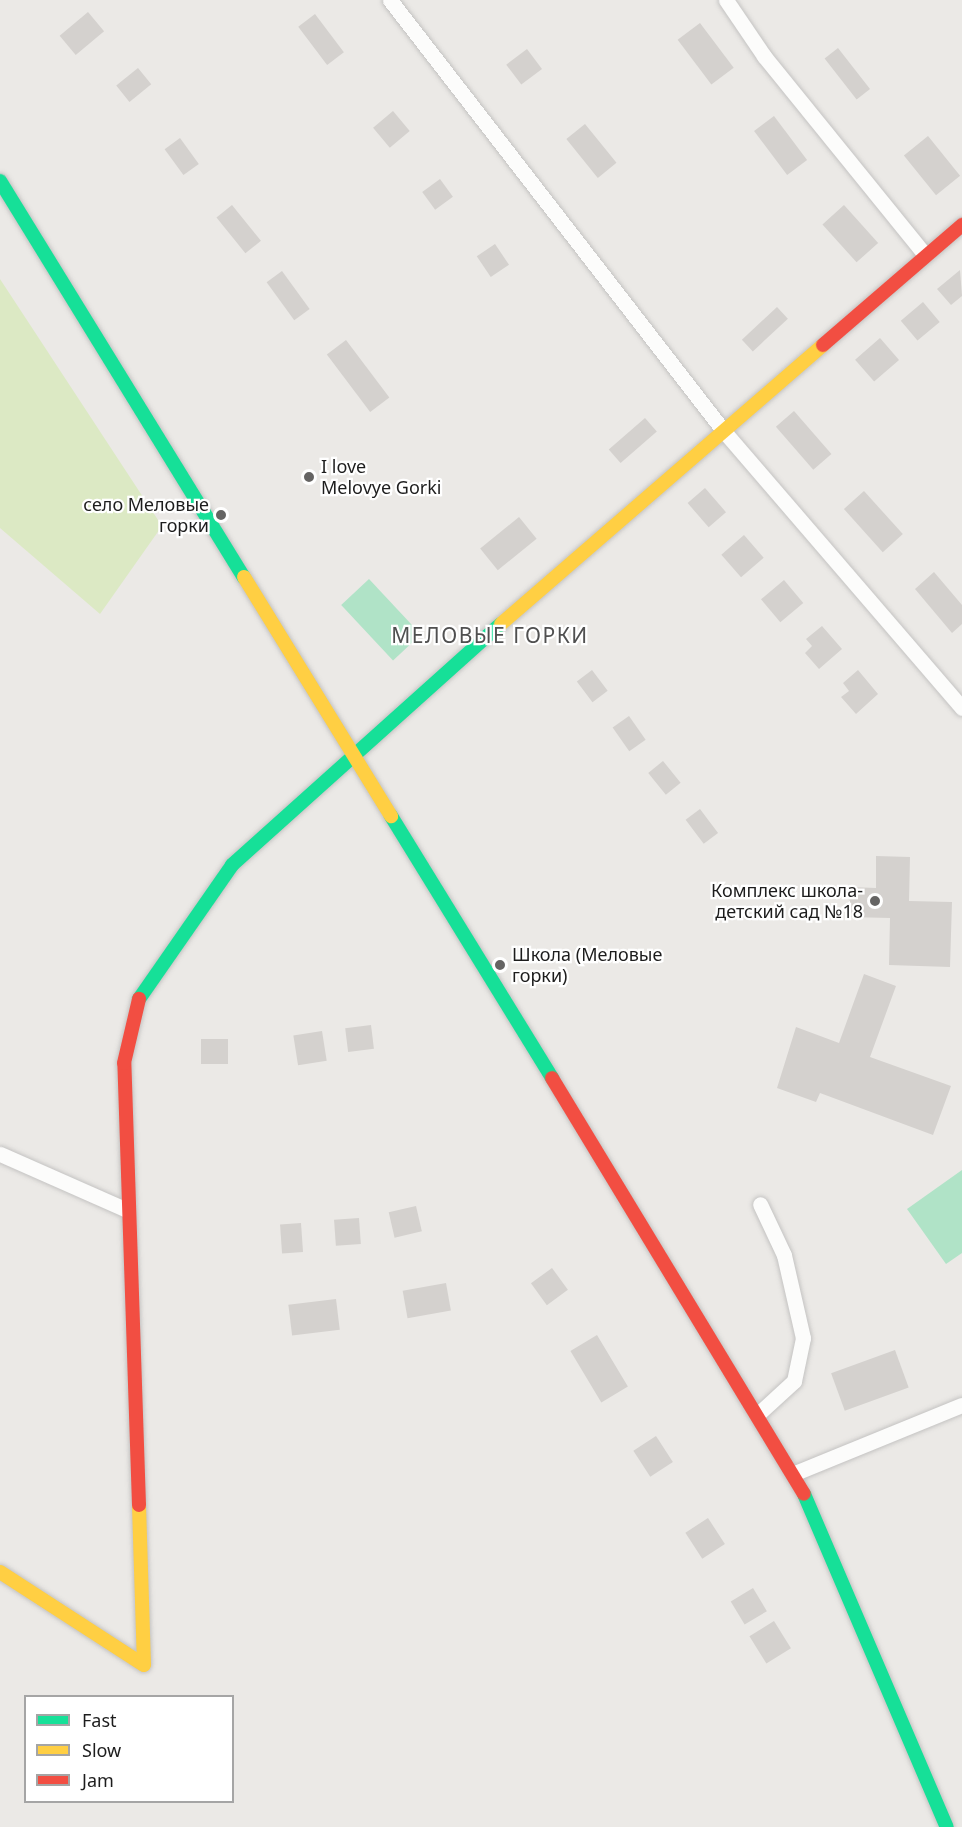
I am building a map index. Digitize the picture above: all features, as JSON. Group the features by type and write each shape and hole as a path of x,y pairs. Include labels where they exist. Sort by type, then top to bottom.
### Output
{"street":[{"path":"390,0 722,429 962,708"},
{"path":"726,0 764,56 925,255"},
{"path":"0,181 354,752 795,1473 947,1827"},
{"path":"0,1572 144,1665 127,1210 124,1064 140,995 232,865 354,752 722,429 962,225"},
{"path":"0,1154 127,1210"},
{"path":"758,1414 794,1381 803,1338 784,1255 760,1204"},
{"path":"795,1473 962,1405"}],"green space":[{"path":"0,279 162,526 100,614 0,528"},
{"path":"369,579 421,635 393,660 341,605"},
{"path":"962,1170 962,1253 946,1264 907,1209"}],"building":[{"path":"88,12 104,31 76,55 60,36"},
{"path":"315,14 344,52 327,65 298,27"},
{"path":"700,23 734,68 711,85 678,40"},
{"path":"838,48 870,89 857,99 825,58"},
{"path":"527,49 542,69 521,85 506,65"},
{"path":"138,68 151,84 129,102 116,86"},
{"path":"393,111 410,131 390,148 373,128"},
{"path":"774,116 807,160 787,175 754,131"},
{"path":"585,124 616,163 598,178 566,139"},
{"path":"928,136 960,176 936,195 904,156"},
{"path":"180,138 199,164 183,175 165,149"},
{"path":"440,179 453,197 435,210 422,192"},
{"path":"232,205 261,241 245,253 216,218"},
{"path":"844,205 878,243 857,262 822,224"},
{"path":"495,244 509,265 491,277 477,256"},
{"path":"960,270 962,296 951,305 937,289"},
{"path":"282,271 310,309 294,320 267,282"},
{"path":"923,302 940,322 917,341 901,321"},
{"path":"777,307 788,319 753,351 742,340"},
{"path":"880,338 899,360 874,382 855,360"},
{"path":"346,340 389,398 370,412 327,354"},
{"path":"794,411 831,454 813,470 776,427"},
{"path":"645,418 657,432 621,463 609,449"},
{"path":"705,488 726,512 709,527 688,503"},
{"path":"864,491 903,534 883,552 844,509"},
{"path":"519,517 537,539 498,570 480,548"},
{"path":"744,535 764,558 741,577 721,555"},
{"path":"934,572 962,605 962,624 952,633 915,589"},
{"path":"784,580 803,603 780,622 761,599"},
{"path":"822,626 842,649 819,669 805,653 812,646 806,639"},
{"path":"592,670 608,691 592,702 577,681"},
{"path":"858,670 878,694 856,714 841,697 849,691 843,683"},
{"path":"629,716 646,740 629,751 613,727"},
{"path":"663,761 681,783 666,795 648,773"},
{"path":"700,809 718,833 704,844 686,820"},
{"path":"876,856 910,857 909,901 952,902 950,967 889,965 890,918 849,917 850,887 876,888"},
{"path":"864,974 896,986 870,1057 951,1086 933,1135 820,1093 816,1102 777,1088 796,1027 839,1043"},
{"path":"371,1025 374,1049 348,1052 345,1028"},
{"path":"322,1031 327,1061 298,1065 293,1036"},
{"path":"201,1039 228,1039 228,1064 201,1064"},
{"path":"416,1206 422,1231 395,1238 389,1212"},
{"path":"359,1218 361,1244 336,1246 334,1220"},
{"path":"301,1223 303,1252 282,1253 280,1224"},
{"path":"552,1268 568,1290 547,1305 531,1283"},
{"path":"446,1283 451,1311 408,1318 403,1291"},
{"path":"336,1299 340,1330 292,1336 288,1305"},
{"path":"597,1335 628,1386 601,1402 570,1351"},
{"path":"895,1350 909,1388 845,1411 831,1373"},
{"path":"656,1436 673,1462 650,1477 633,1451"},
{"path":"708,1518 725,1544 702,1559 685,1533"},
{"path":"753,1588 767,1611 745,1625 731,1601"},
{"path":"774,1621 791,1648 766,1664 749,1636"}],"traffic: fast":[{"path":"0,181 244,577"},
{"path":"139,999 232,865 501,624"},
{"path":"391,816 552,1078"},
{"path":"804,1494 947,1827"}],"traffic: slow":[{"path":"501,624 823,345"},
{"path":"244,577 391,816"},
{"path":"0,1572 144,1665 139,1505"}],"traffic: jam":[{"path":"823,345 962,225"},
{"path":"139,999 124,1063 139,1505"},
{"path":"552,1078 804,1494"}],"place":[{"name":"I love Melovye Gorki","path":"309,477"},
{"name":"село Меловые горки","path":"221,515"},
{"name":"Комплекс школа- детский сад №18","path":"875,901"},
{"name":"Школа (Меловые горки)","path":"500,965"}],"district":[{"name":"МЕЛОВЫЕ ГОРКИ","path":"490,635"}]}
